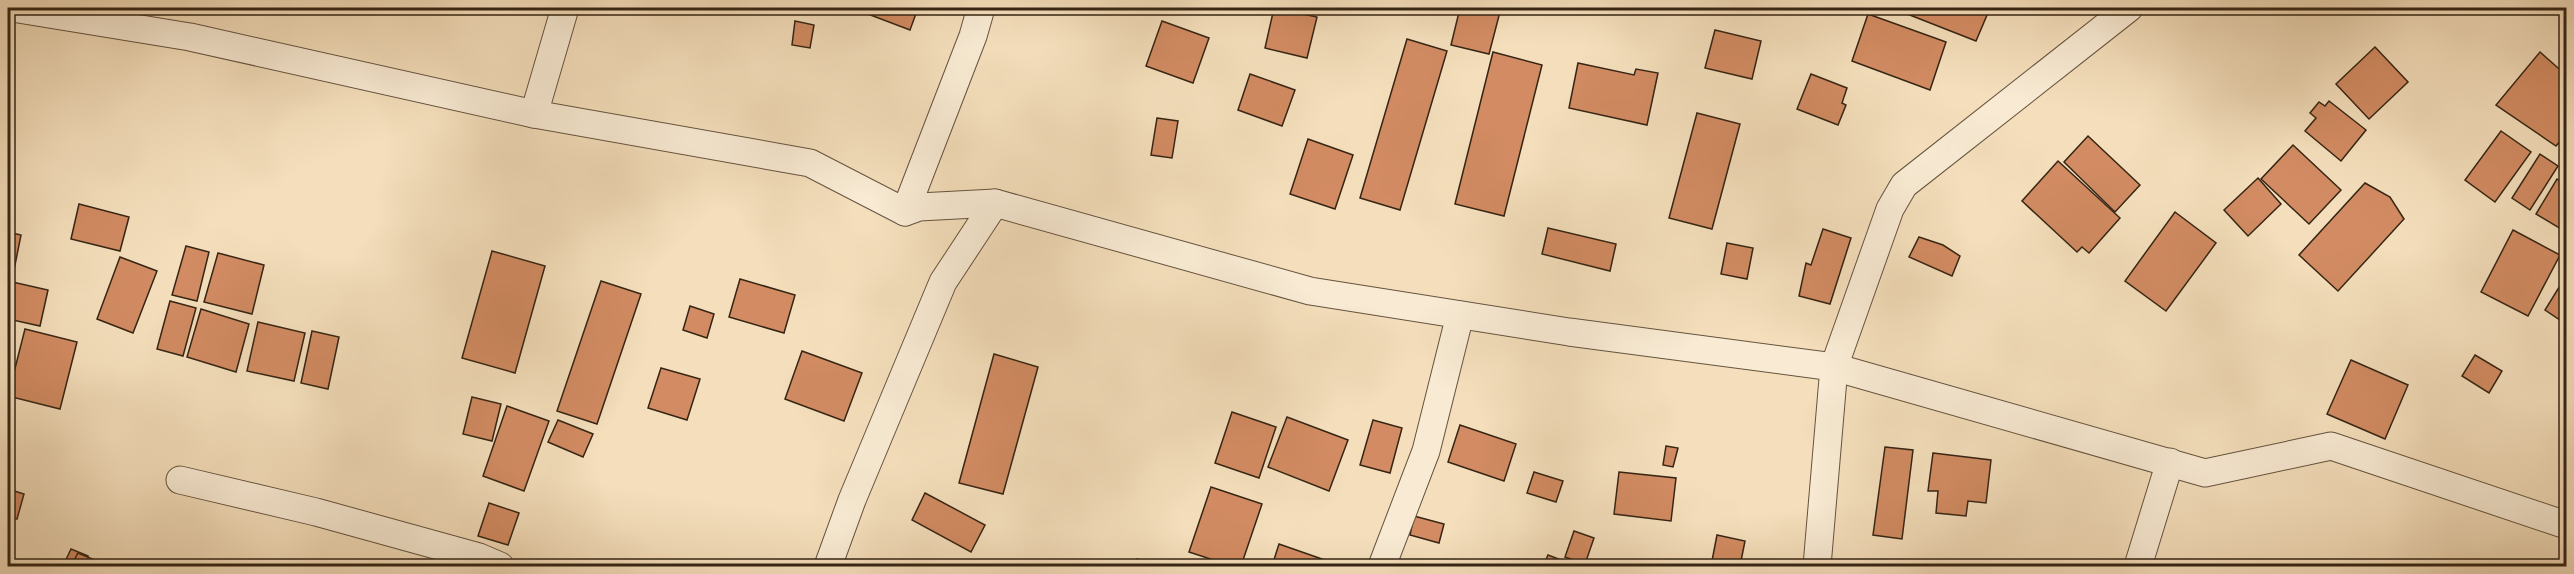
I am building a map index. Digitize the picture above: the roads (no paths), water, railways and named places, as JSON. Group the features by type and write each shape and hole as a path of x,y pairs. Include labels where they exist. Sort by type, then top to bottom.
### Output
{"street":[{"path":"12,8 190,37 534,114 810,163 905,212 919,207 995,202 1310,291 1569,332 1834,367 2205,473 2331,446 2566,525"},
{"path":"534,114 565,8"},
{"path":"905,212 973,36 981,8"},
{"path":"1817,567 1834,367 1890,209 1904,185 2129,8"},
{"path":"828,567 852,500 943,282 995,202"},
{"path":"1382,567 1426,451 1460,315"},
{"path":"2138,567 2170,462"},
{"path":"180,480 326,515 479,557 500,567"}]}
